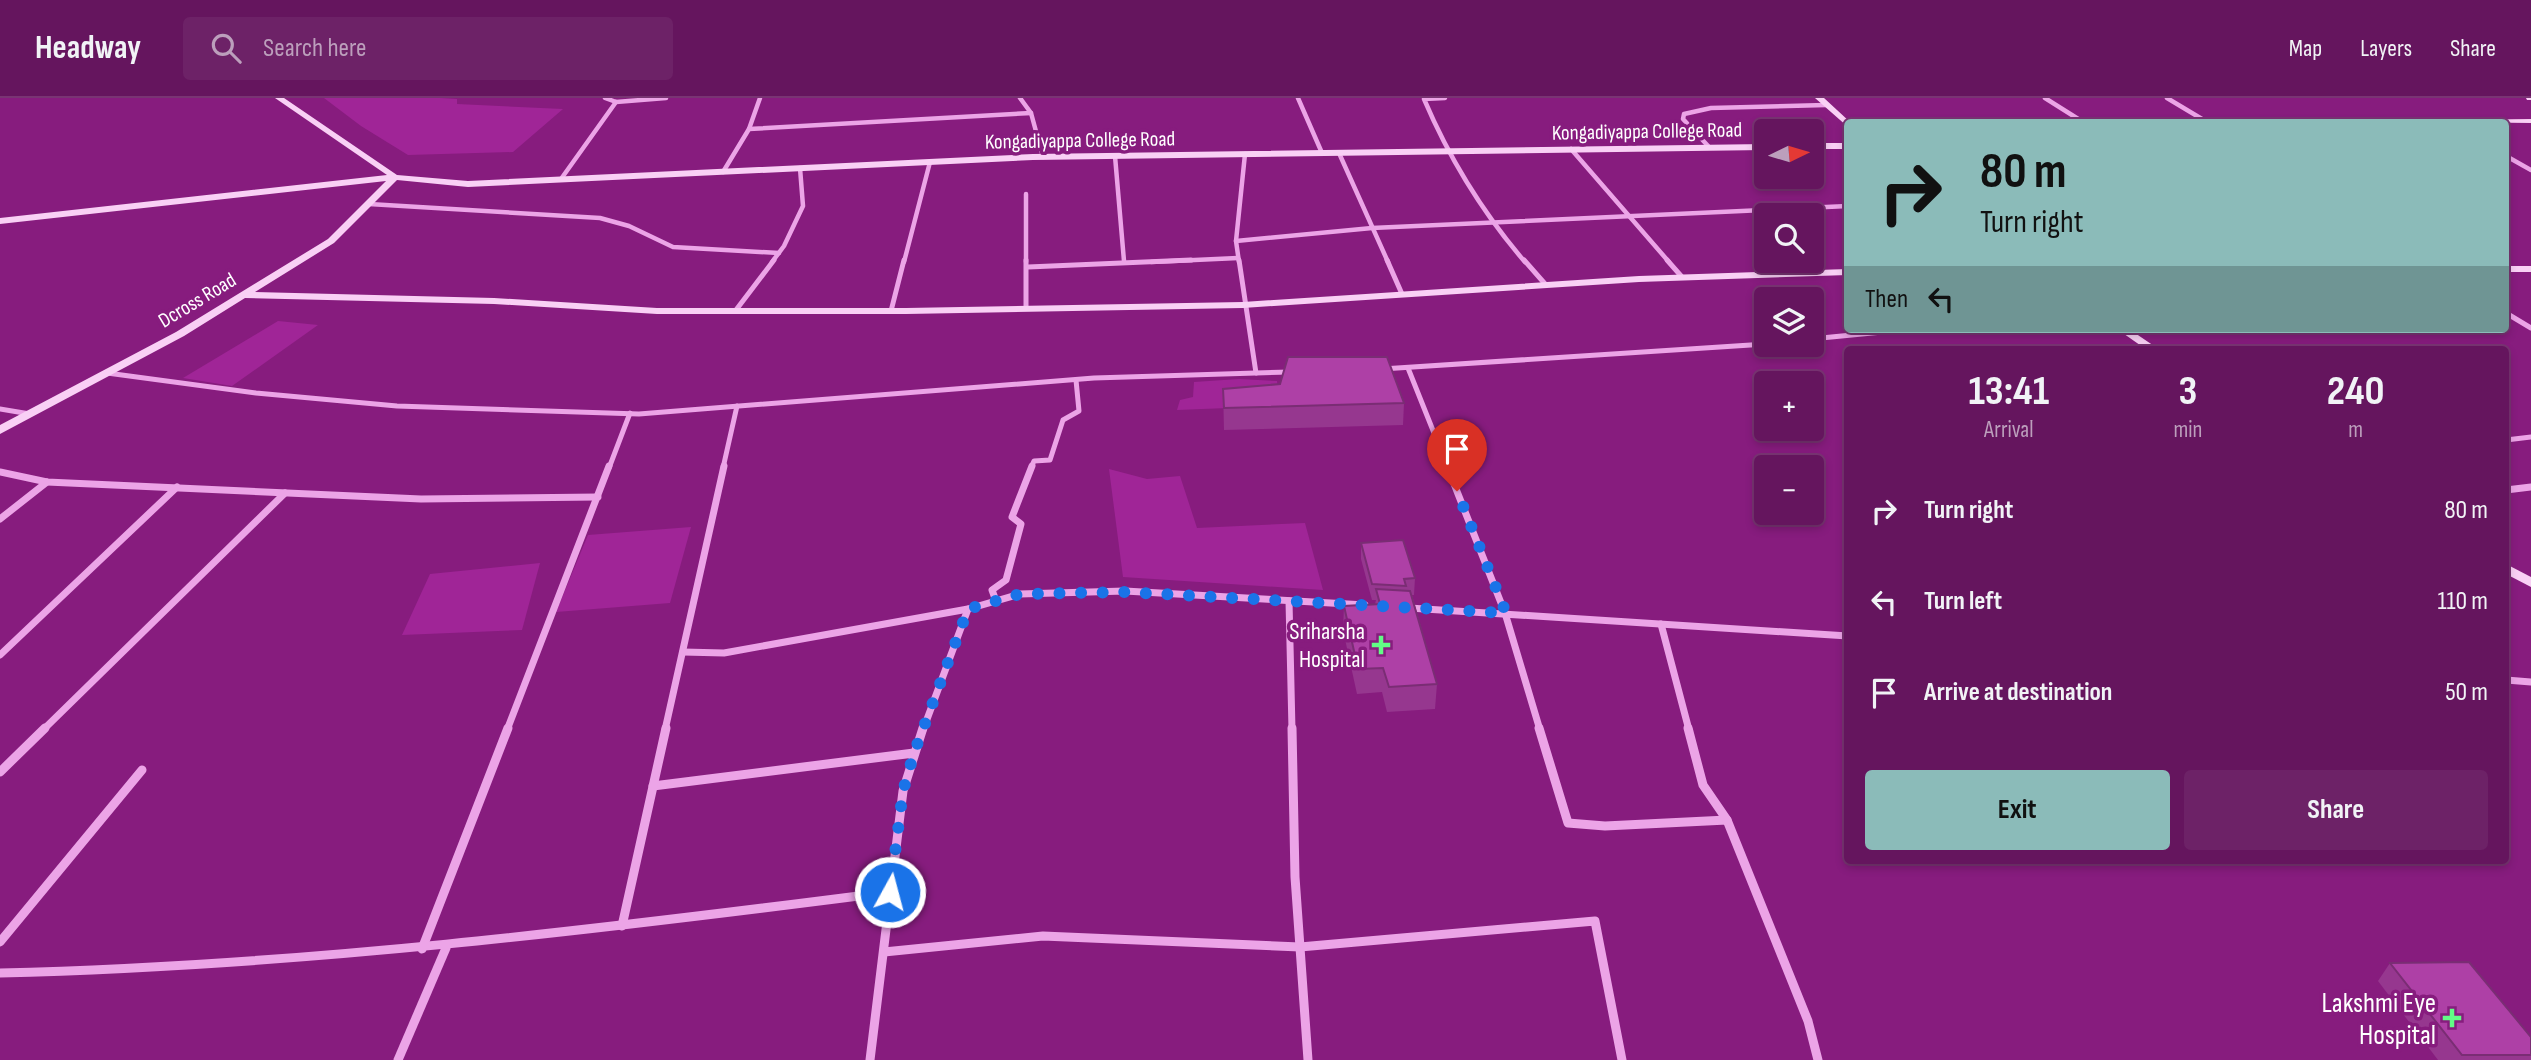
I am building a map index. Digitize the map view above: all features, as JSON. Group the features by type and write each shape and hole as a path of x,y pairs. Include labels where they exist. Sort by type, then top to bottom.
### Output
{"street":[{"path":"279,98 395,177"},
{"path":"605,98 616,102 666,98"},
{"path":"723,172 749,129 760,98"},
{"path":"1020,98 1031,113 1043,157"},
{"path":"1298,98 1322,153"},
{"path":"1445,98 1424,99 1446,151 1492,224 1546,285"},
{"path":"2045,98 2078,119"},
{"path":"2167,98 2202,119"},
{"path":"1709,148 1683,119 1685,114 1711,108 1822,101 1844,121"},
{"path":"561,179 616,102"},
{"path":"749,129 1031,113"},
{"path":"2509,121 2531,121"},
{"path":"1824,146 1844,146"},
{"name":"Kongadiyappa College Road","path":"0,221 395,177 468,184 1043,157 1754,147"},
{"path":"1572,149 1682,277"},
{"path":"1339,153 1402,294"},
{"path":"1245,154 1236,241 1243,304 1256,373"},
{"path":"1115,156 1124,261"},
{"path":"2509,158 2531,170"},
{"path":"891,311 930,162"},
{"path":"736,310 779,253 803,206 800,168"},
{"name":"Dcross Road","path":"0,430 107,373 331,241 395,177"},
{"path":"1026,194 1023,233 1028,267 1026,309"},
{"path":"369,204 600,218 629,226 673,247 779,253"},
{"path":"1236,241 1372,228 1844,206"},
{"path":"1028,267 1238,258"},
{"path":"2509,269 2531,269"},
{"path":"243,295 494,301 657,311 891,311 1243,304 1682,277 1844,272"},
{"path":"2509,315 2531,328"},
{"path":"1824,338 1872,333"},
{"path":"2128,333 2148,346"},
{"path":"1380,369 1754,345"},
{"path":"1408,369 1506,613 1568,823 1605,826 1727,820"},
{"path":"107,373 256,393 397,406 630,413 1076,380 1297,372"},
{"path":"996,601 992,590 1006,580 1021,524 1012,517 1034,461 1050,460 1063,420 1079,411 1076,380"},
{"path":"622,926 737,406"},
{"path":"0,409 30,414"},
{"path":"422,949 630,413"},
{"path":"2509,440 2531,437"},
{"path":"0,472 47,482 421,499 598,497"},
{"path":"0,519 47,482"},
{"path":"0,655 177,487"},
{"path":"2509,490 2531,487"},
{"path":"0,772 285,493"},
{"path":"2509,570 2531,583"},
{"path":"683,652 724,653 968,609 1020,594 1125,592 1370,606"},
{"path":"1289,601 1295,877 1308,1060"},
{"path":"1397,607 1844,636"},
{"path":"870,1060 903,791 914,753 968,609"},
{"path":"1661,624 1703,785 1727,820 1808,1021 1818,1060"},
{"path":"2509,680 2531,682"},
{"path":"653,786 914,753"},
{"path":"0,942 142,770"},
{"path":"0,973 100,972 446,948 890,892"},
{"path":"884,952 1043,936 1300,947 1595,920 1622,1060"},
{"path":"398,1060 446,948"}],"shaded area":[{"path":"324,98 440,98 457,99 457,104 563,109 513,152 408,155 361,126"},
{"path":"278,321 318,325 232,386 183,378"},
{"path":"1239,379 1277,381 1280,406 1177,410 1180,400 1193,397 1194,382"},
{"path":"1109,469 1147,479 1180,476 1197,528 1305,523 1323,590 1123,577"},
{"path":"691,527 670,603 556,612 588,535"},
{"path":"540,563 522,630 402,635 430,574"}],"building":[{"path":"1288,357 1387,357 1404,403 1224,408 1223,389 1280,384"},
{"path":"1403,540 1415,578 1404,579 1406,586 1372,584 1361,543"},
{"path":"1376,589 1410,591 1437,684 1389,687 1383,668 1358,669 1344,606 1380,604"},
{"path":"2469,962 2531,1037 2531,1055 2462,1055 2390,963"}],"place":[{"name":"Sriharsha Hospital","path":"1381,645"},
{"name":"Lakshmi Eye Hospital","path":"2452,1018"}],"route":[{"path":"890,892 903,791 914,753 968,609 1020,594 1125,592 1506,613 1457,491"}]}
